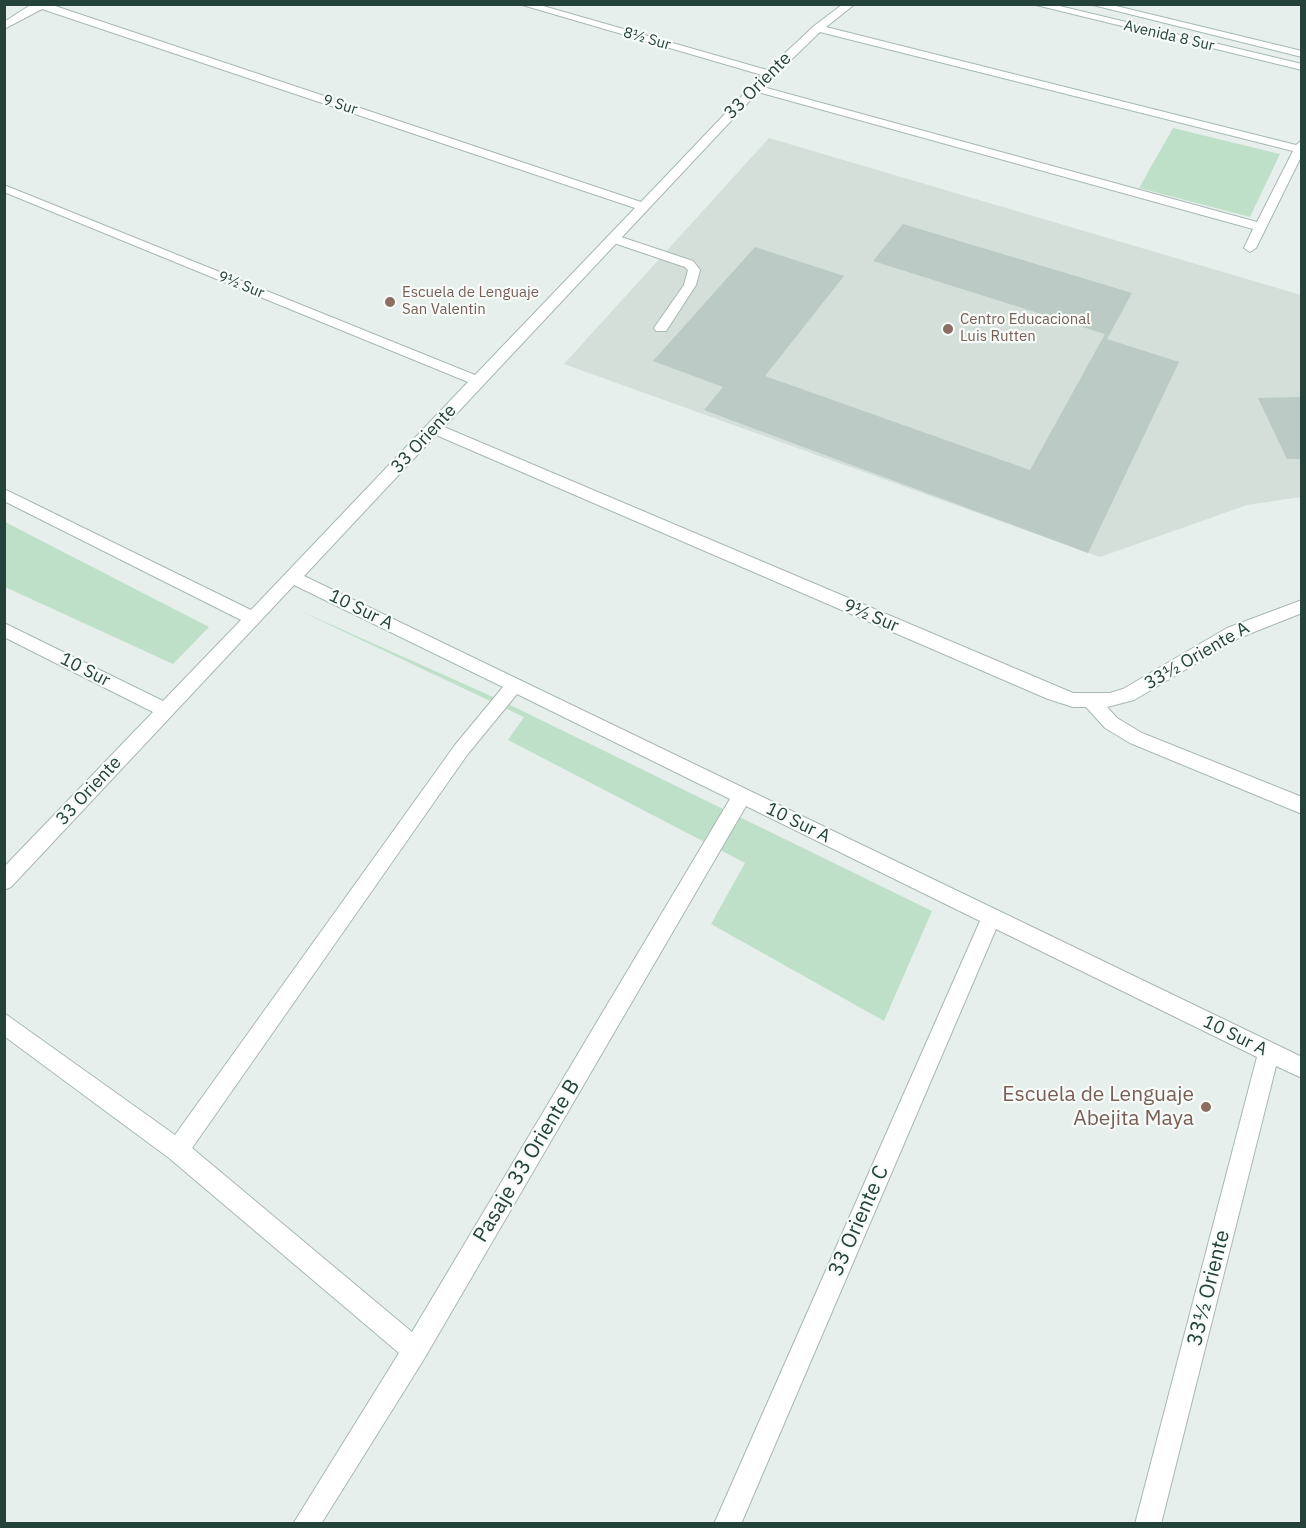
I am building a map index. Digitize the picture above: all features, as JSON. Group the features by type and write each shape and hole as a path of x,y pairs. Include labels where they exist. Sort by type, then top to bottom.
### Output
{"street":[{"name":"8½ Sur","path":"524,4 769,74"},
{"name":"33 Oriente","path":"4,881 294,578 755,88 818,28 850,4"},
{"name":"Avenida 8 Sur","path":"1037,4 1301,66"},
{"name":"Avenida 8 Sur","path":"1094,4 1302,54"},
{"path":"4,26 41,5"},
{"name":"9 Sur","path":"41,5 642,206"},
{"path":"818,28 1300,146 1251,248"},
{"path":"755,88 1261,227"},
{"name":"9½ Sur","path":"4,188 478,381"},
{"path":"612,238 689,264 694,270 690,285 661,328"},
{"name":"9½ Sur","path":"434,428 1054,694 1092,702"},
{"path":"4,494 254,620"},
{"name":"10 Sur A","path":"294,578 1302,1068"},
{"name":"33½ Oriente A","path":"1092,702 1128,695 1233,633 1302,606"},
{"name":"10 Sur","path":"4,629 166,711"},
{"path":"177,1150 462,750 515,685"},
{"path":"1092,702 1111,723 1136,738 1302,806"},
{"name":"Pasaje 33 Oriente B","path":"306,1524 415,1350 742,796"},
{"name":"33 Oriente C","path":"727,1524 991,918"},
{"path":"4,1023 177,1150 415,1350"},
{"name":"33½ Oriente","path":"1148,1524 1269,1052"}],"shaded area":[{"name":"Centro Educacional Luis Rutten","path":"769,138 1301,295 1301,497 1247,505 1100,557 564,364"}],"green space":[{"path":"1173,128 1280,154 1250,217 1139,188"},
{"path":"4,522 209,627 173,664 5,587"},
{"path":"296,609 500,700 932,911 884,1021 711,924 745,863 508,740 524,717"}],"building":[{"path":"903,224 1132,293 1107,339 1179,362 1088,553 704,410 723,387 653,361 755,247 844,276 765,376 1030,470 1105,334 873,261"},
{"path":"1302,397 1302,459 1287,459 1258,398"}],"place":[{"name":"Escuela de Lenguaje San Valentin","path":"390,302"},
{"name":"Centro Educacional Luis Rutten","path":"948,329"},
{"name":"Escuela de Lenguaje Abejita Maya","path":"1206,1107"}]}
